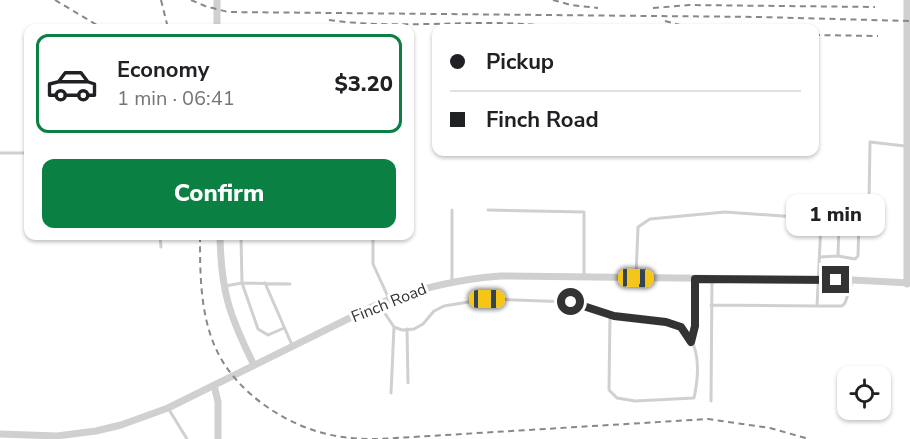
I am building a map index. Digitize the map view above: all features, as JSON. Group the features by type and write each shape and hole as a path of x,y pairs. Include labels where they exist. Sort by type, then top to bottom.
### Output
{"street":[{"path":"217,0 217,24"},
{"path":"906,0 909,284"},
{"path":"220,240 223,286 230,313 254,365"},
{"name":"Finch Road","path":"3,435 57,436 121,425 168,408 379,304 426,287 452,281 501,276 853,280 909,284"},
{"path":"214,385 218,402 218,439"}],"lane":[{"path":"820,257 838,256 855,259 858,256 859,220 869,203 870,142 907,146"},
{"path":"0,153 24,153"},
{"path":"452,210 452,281"},
{"path":"488,210 584,212 584,278"},
{"path":"636,278 638,227 650,219 724,212 797,217 821,223 817,306"},
{"path":"838,256 839,224 843,220 855,218 859,220"},
{"path":"160,240 161,247"},
{"path":"242,240 242,283 261,332 267,335 284,328"},
{"path":"373,240 373,264 389,300"},
{"path":"691,342 695,326 695,279"},
{"path":"711,402 712,279"},
{"path":"711,305 842,306 853,280"},
{"path":"223,286 242,283 290,284"},
{"path":"266,283 292,346"},
{"path":"394,327 407,329 423,324 434,310 444,306 487,299 571,302 610,314 666,322 681,327 696,349 697,383 694,398 635,401 617,398 609,390 610,314"},
{"path":"379,304 394,327 392,393"},
{"path":"407,329 408,383"},
{"path":"168,408 187,439"}],"railway":[{"path":"55,0 95,24"},
{"path":"161,0 167,24"},
{"path":"191,0 228,12 760,17 910,21"},
{"path":"553,0 598,8"},
{"path":"653,8 689,5 875,7"},
{"path":"329,20 387,24"},
{"path":"665,21 677,24"},
{"path":"387,24 520,24"},
{"path":"819,35 878,36"},
{"path":"200,240 204,308 211,336 225,366 252,395 269,408 305,427 343,437 380,439 708,419 770,428 809,439"}],"route":[{"path":"571,302 614,316 666,322 681,327 691,342 695,326 695,279 836,280"}]}
